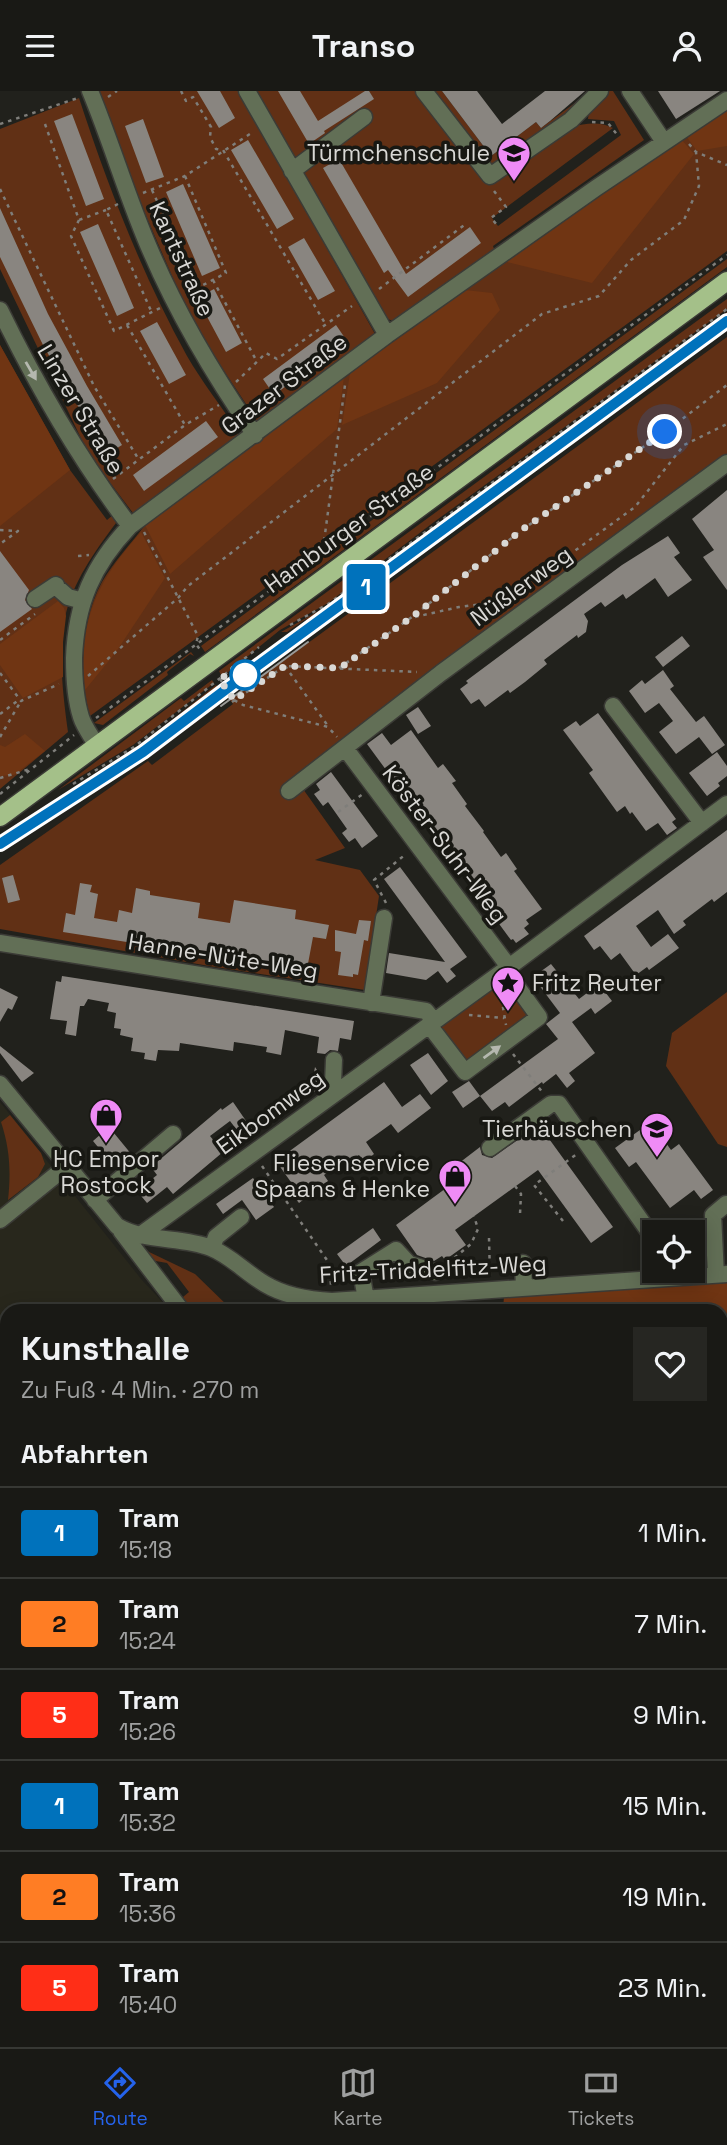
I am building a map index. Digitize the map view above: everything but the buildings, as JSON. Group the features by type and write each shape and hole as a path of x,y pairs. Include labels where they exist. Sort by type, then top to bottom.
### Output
{"main road":[{"name":"Hamburger Straße","path":"0,817 727,281"}],"street":[{"path":"247,91 387,335"},
{"path":"424,91 489,176 571,120 600,91"},
{"path":"630,91 664,142"},
{"name":"Kantstraße","path":"91,93 129,199 173,300 227,395 255,435"},
{"name":"Grazer Straße","path":"97,746 81,717 74,680 76,631 94,572 110,548 134,524 347,364 727,100"},
{"path":"292,171 364,117"},
{"name":"Linzer Straße","path":"0,310 26,363 82,461 134,524"},
{"name":"Nüßlerweg","path":"289,791 441,673 727,463"},
{"path":"35,599 60,589 83,601"},
{"path":"613,706 702,823"},
{"name":"Köster-Suhr-Weg","path":"345,748 417,845 502,972"},
{"name":"Eikbomweg","path":"139,1236 502,972 727,804"},
{"path":"371,1003 384,918"},
{"name":"Hanne-Nüte-Weg","path":"0,943 426,1011 431,1023"},
{"path":"431,1023 465,1072 539,1017 502,972"},
{"path":"334,1060 333,1083 338,1090"},
{"path":"0,1084 117,1226 177,1304"},
{"path":"490,1148 555,1104 589,1146 642,1222"},
{"path":"95,1200 173,1134"},
{"path":"1,1216 67,1166"},
{"path":"721,1274 713,1215 726,1204"},
{"path":"212,1248 216,1237 241,1217"},
{"name":"Fritz-Triddelfitz-Weg","path":"117,1226 139,1236 195,1243 212,1248 265,1285 316,1301 642,1276"},
{"path":"366,1299 361,1272 396,1250 409,1264 435,1272"},
{"path":"523,1263 524,1287"}],"path":[{"path":"181,91 186,101 193,97 211,127 209,137 216,149 223,150"},
{"path":"0,124 91,93"},
{"path":"571,120 608,123 620,137"},
{"path":"45,124 79,220"},
{"path":"185,176 226,273 114,331 71,236 79,220 185,176 259,128"},
{"path":"680,131 696,152 727,165"},
{"path":"223,150 326,325"},
{"path":"0,713 21,700 65,681 84,679 178,598 188,586 542,314 599,296 631,260 684,220 699,186 696,152"},
{"path":"489,176 488,183 506,207 491,218 498,226"},
{"path":"0,189 93,386 139,460"},
{"path":"152,190 197,288"},
{"path":"106,209 152,313"},
{"path":"371,295 467,223"},
{"path":"0,795 85,726 196,643 727,255"},
{"path":"213,280 257,361"},
{"path":"107,484 227,395 266,353 277,359 357,303"},
{"path":"280,631 328,604 727,309"},
{"path":"127,325 185,425"},
{"path":"323,550 347,364"},
{"path":"340,668 412,617 523,529 665,432 727,385"},
{"path":"412,617 506,601 635,506 684,445 727,424"},
{"path":"134,524 198,636 196,643 220,680 226,683 233,701 328,727"},
{"path":"0,530 18,531 0,544"},
{"path":"0,640 60,589"},
{"path":"69,787 134,747 268,641"},
{"path":"233,701 285,666 441,673"},
{"path":"285,666 345,748"},
{"path":"0,673 21,700"},
{"path":"0,737 21,700"},
{"path":"0,778 34,767"},
{"path":"338,812 374,786"},
{"path":"384,918 386,901 374,880 417,845"},
{"path":"502,972 500,990 509,1040 555,1104"},
{"path":"453,1007 459,1014 504,1018"},
{"path":"563,1221 534,1185 589,1146"},
{"path":"252,1152 330,1263 332,1289"},
{"path":"515,1186 521,1194 520,1214"},
{"path":"435,1272 471,1244 478,1229 474,1216"},
{"path":"489,1238 490,1280"}],"shaded area":[{"path":"90,91 239,91 375,334 250,428 250,410 208,347 182,299 137,195 102,101"},
{"path":"255,91 424,91 428,96 435,91 442,91 491,156 536,122 541,128 591,91 593,95 517,151 506,148 507,157 573,127 601,124 613,128 492,218 498,226 621,135 614,121 588,119 589,111 603,91 613,91 644,140 493,246 494,249 394,321 387,319"},
{"path":"79,98 114,197 155,294 187,356 238,432 238,435 133,513 89,455 0,269 0,129"},
{"path":"727,109 727,251 90,716 83,665 90,613 107,574 145,525 503,261"},
{"path":"727,109 727,146 697,151 686,136"},
{"path":"681,139 694,154 592,283 503,261"},
{"path":"727,259 727,267 205,652 201,646"},
{"path":"465,290 492,293 500,310 437,383 342,425 350,373"},
{"path":"727,299 727,309 434,522 328,603 280,630 222,677 219,671"},
{"path":"727,312 727,315 310,624 306,619 287,632 281,632 324,608"},
{"path":"727,337 727,463 441,673 303,789 345,848 315,860 360,870 379,896 365,990 0,929 0,865 148,761 152,765 233,704 230,700"},
{"path":"0,345 70,470 107,520 114,514 116,523 92,556 79,580 65,618 62,661 68,732 0,789"},
{"path":"0,345 70,470 0,526"},
{"path":"344,377 337,429 170,574 145,525"},
{"path":"141,532 165,578 116,652 85,690 85,643 94,604 112,569"},
{"path":"58,601 66,616 63,677 23,698 0,665 0,644"},
{"path":"191,652 194,656 190,654 167,672 168,675 103,725 94,723"},
{"path":"212,680 214,683 133,745 58,790 181,698 184,701"},
{"path":"216,685 220,690 140,749 42,811 41,809 137,748"},
{"path":"25,734 45,751 14,775 0,776 0,745 5,747"},
{"path":"502,980 508,982 527,1010 526,1019 472,1061 462,1058 441,1026"},
{"path":"727,992 727,1147 718,1144 666,1066 672,1033"},
{"path":"0,1102 142,1280 164,1304 0,1304"},
{"path":"10,1115 41,1153 45,1164 38,1177 8,1200 9,1161 1,1122"},
{"path":"147,1251 195,1274 226,1304 187,1304 183,1297 189,1292 167,1263 150,1260"},
{"path":"727,1283 727,1304 503,1304 504,1296"}],"tram line":[{"path":"0,844 143,752 727,321"},
{"name":"1","path":"0,844 143,752 727,321"},
{"path":"221,706 308,642"}],"place":[{"name":"Türmchenschule","path":"514,183"},
{"name":"Fritz Reuter","path":"508,1013"},
{"name":"HC Empor Rostock","path":"106,1145"},
{"name":"Tierhäuschen","path":"657,1159"},
{"name":"Fliesenservice Spaans & Henke","path":"455,1206"}],"route":[{"path":"245,675 233,669 220,680 234,700 285,666 340,668 412,617 523,529 665,432"}]}
